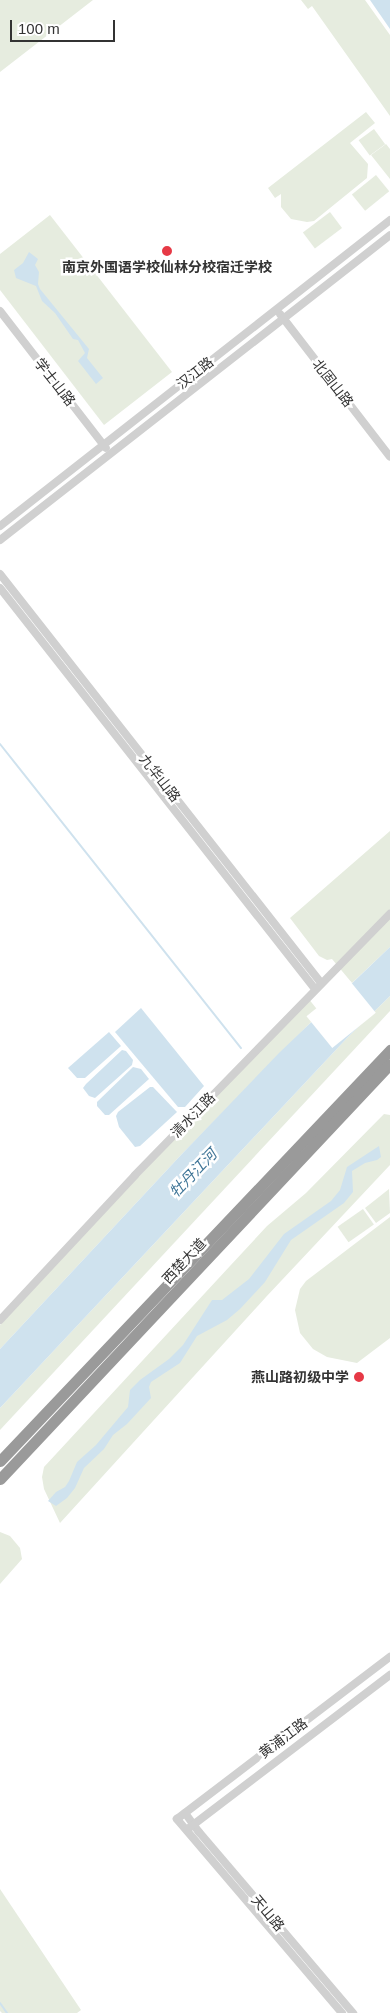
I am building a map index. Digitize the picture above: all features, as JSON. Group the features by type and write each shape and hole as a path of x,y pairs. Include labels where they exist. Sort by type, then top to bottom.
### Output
{"highway":[{"name":"西楚大道","path":"0,1461 390,1050"},
{"name":"西楚大道","path":"0,1479 390,1064"}],"street":[{"name":"汉江路","path":"0,526 390,220"},
{"name":"汉江路","path":"0,540 390,235"},
{"name":"北固山路","path":"276,309 390,457"},
{"name":"学士山路","path":"0,311 110,454"},
{"name":"九华山路","path":"0,574 321,983"},
{"name":"九华山路","path":"0,588 315,989"},
{"name":"清水江路","path":"0,1320 135,1175 390,914"},
{"name":"黄浦江路","path":"177,1819 390,1658"},
{"name":"黄浦江路","path":"186,1831 390,1675"},
{"name":"天山路","path":"185,1813 353,2013"},
{"name":"天山路","path":"177,1819 342,2013"}],"shaded area":[{"path":"0,0 93,0 0,72"},
{"path":"301,0 365,0 390,35 390,116 312,6 308,9"},
{"path":"366,112 375,123 350,143 368,164 367,178 314,221 307,222 291,219 281,207 281,194 275,198 268,188"},
{"path":"374,129 385,144 370,156 359,140"},
{"path":"386,144 390,149 390,179 371,155"},
{"path":"376,175 389,191 365,211 352,195"},
{"path":"330,212 342,228 315,248 303,232"},
{"path":"50,215 172,372 104,425 0,290 0,254"},
{"path":"390,831 390,947 352,983 332,959 327,960 319,956 290,918"},
{"path":"390,996 390,1011 0,1430 0,1408 347,1038"},
{"path":"308,998 320,1013 180,1156 0,1349 0,1325"},
{"path":"384,1114 390,1115 390,1165 266,1297 60,1523 44,1489 42,1477 44,1467 267,1226 306,1193"},
{"path":"389,1189 390,1213 376,1223 365,1208"},
{"path":"363,1209 374,1225 349,1242 338,1227"},
{"path":"390,1217 390,1338 357,1363 327,1357 313,1349 300,1333 295,1310 300,1289 306,1281"},
{"path":"0,1532 10,1536 20,1548 22,1559 0,1584"},
{"path":"0,1889 81,2010 77,2013 2,2013 0,2011"}],"water":[{"path":"370,0 390,0 390,29"},
{"path":"29,252 38,259 35,265 39,272 38,284 40,289 89,349 87,358 103,378 96,384 78,361 85,353 78,340 73,339 55,313 42,301 36,286 16,278 14,270 23,263"},
{"name":"牡丹江河","path":"390,947 390,996 347,1038 0,1408 0,1349 279,1053"},
{"path":"141,1008 204,1086 185,1107 178,1107 115,1032"},
{"path":"109,1032 121,1046 85,1078 77,1078 68,1068"},
{"path":"122,1050 126,1051 133,1060 132,1065 95,1098 89,1096 83,1088"},
{"path":"133,1067 141,1069 149,1079 109,1115 105,1115 97,1106 97,1102"},
{"path":"150,1087 153,1087 177,1112 140,1146 135,1147 119,1127 116,1116 118,1112"},
{"path":"379,1146 381,1157 365,1163 352,1171 353,1192 344,1203 291,1240 265,1282 240,1309 227,1320 197,1336 180,1363 151,1382 149,1387 151,1398 127,1424 113,1435 104,1449 84,1468 75,1488 67,1498 56,1506 48,1501 56,1492 65,1487 77,1462 96,1445 128,1407 130,1390 140,1380 169,1359 183,1345 212,1300 222,1300 249,1279 284,1234 331,1201 340,1190 347,1167"}],"pier":[{"path":"350,981 376,1013 332,1048 306,1016"}],"waterway":[{"path":"0,744 241,1048"},
{"path":"0,2003 7,2013"}],"place":[{"name":"南京外国语学校仙林分校宿迁学校","path":"167,251"},
{"name":"燕山路初级中学","path":"359,1377"}]}
